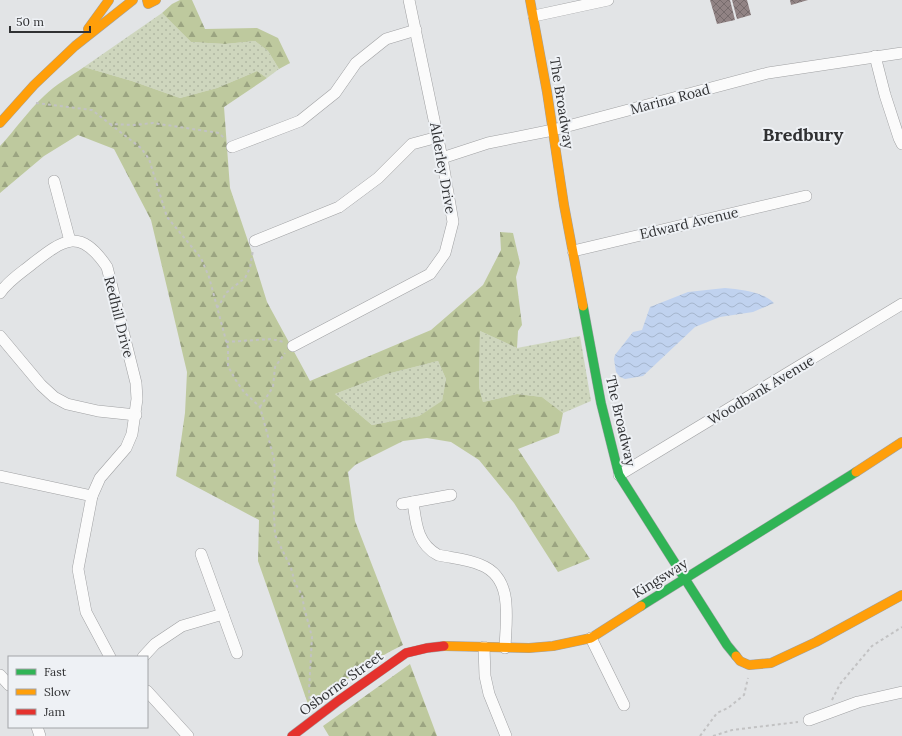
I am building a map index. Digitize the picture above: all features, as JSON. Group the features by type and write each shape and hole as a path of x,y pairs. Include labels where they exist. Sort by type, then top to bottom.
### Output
{"street":[{"path":"75,46 109,0"},
{"path":"0,123 34,85 75,46 133,0"},
{"name":"Alderley Drive","path":"292,347 430,274 445,253 453,222 438,137 410,0"},
{"name":"The Broadway","path":"530,0 534,16 572,251 601,403 619,475 684,580 727,645 740,661 749,665"},
{"path":"534,16 608,0"},
{"path":"140,10 150,2"},
{"path":"75,46 122,20"},
{"path":"232,147 300,121 335,93 356,62 386,39 416,30"},
{"name":"Marina Road","path":"442,158 488,143 553,130 768,72 875,56 902,54"},
{"path":"875,56 885,95 902,144"},
{"path":"255,241 339,206 378,178 412,144 438,137"},
{"path":"0,291 53,248 70,241 54,181"},
{"name":"Edward Avenue","path":"572,251 806,196"},
{"name":"Redhill Drive","path":"70,241 81,242 90,247 97,253 107,267 136,383 136,415 132,434 126,448 100,478 92,496 78,569 86,612 109,656"},
{"name":"Woodbank Avenue","path":"619,475 902,304"},
{"path":"0,336 41,385 54,398 67,404 98,411 136,415"},
{"name":"Kingsway","path":"406,654 426,648 446,646 506,648 553,646 591,638 863,468 902,442"},
{"path":"0,476 92,496"},
{"path":"451,495 407,503 417,531 433,553 482,565 499,578 506,600 506,648"},
{"path":"201,554 237,653"},
{"path":"749,665 758,666 772,663 816,642 902,595"},
{"path":"144,656 155,644 182,626 223,614"},
{"path":"591,638 624,705"},
{"path":"484,647 485,676 489,694 506,736"},
{"name":"Osborne Street","path":"292,736 406,654"},
{"path":"0,676 8,683"},
{"path":"809,720 858,702 902,692"},
{"path":"148,693 188,736"}],"path":[{"path":"21,100 40,104 92,110 141,148 149,159 167,217 201,258 209,277 228,348 228,366 244,392 260,407 274,460 274,535 291,568 295,583 302,595 312,637 309,690 311,721"},
{"path":"110,124 134,125 153,123 219,133 232,147"},
{"path":"217,308 226,293 245,278 250,268 255,241"},
{"path":"226,342 271,339 285,342 292,347 285,353 275,367 273,387 260,407"},
{"path":"825,714 840,684 872,646 902,627"},
{"path":"700,736 717,713 728,708 744,695 749,665"},
{"path":"713,736 732,730 809,720"}],"green space":[{"path":"180,0 192,0 205,29 257,28 278,38 290,63 279,69 268,51 255,41 225,44 191,42 162,13 172,4"},
{"path":"162,13 191,42 225,44 255,41 268,51 279,69 267,78 257,71 217,88 180,98 132,81 84,67"},
{"path":"84,67 132,81 180,98 217,88 257,71 267,78 224,107 230,188 267,302 310,381 431,330 483,285 501,250 500,232 513,233 520,263 516,277 522,325 518,331 517,348 480,331 479,387 483,402 517,394 542,397 563,413 559,433 518,449 590,559 558,572 514,503 479,460 451,442 427,438 403,441 355,465 348,472 355,521 403,645 366,666 309,707 258,561 259,520 176,476 185,413 187,372 151,220 114,149 78,135 44,156 0,193 0,146 32,108 48,92","holes":["438,361 446,379 442,401 419,416 372,425 335,394 387,374"]},
{"path":"480,331 517,348 580,336 591,401 563,413 542,397 517,394 483,402 479,387"},
{"path":"438,361 446,379 442,402 419,416 372,425 335,394 387,374"},
{"path":"410,664 437,736 329,736 323,726"}],"water":[{"path":"725,288 745,290 763,296 774,303 753,312 720,317 695,327 643,376 625,379 620,377 616,372 614,359 615,355 633,332 642,330 650,307 688,292"}],"building":[{"path":"710,0 730,0 735,20 717,24"},
{"path":"732,0 747,0 751,15 737,19"},
{"path":"790,0 808,0 791,5"}],"traffic: fast":[{"path":"583,306 601,403 619,475 727,645 736,656"},
{"path":"641,606 856,472"}],"traffic: slow":[{"path":"88,29 109,0"},
{"path":"0,123 34,85 75,46 133,0"},
{"path":"147,0 148,4 156,0"},
{"path":"530,0 547,92 564,205 583,306"},
{"path":"856,472 902,442"},
{"path":"736,656 740,661 749,665 771,663 816,642 902,595"},
{"path":"444,646 529,648 553,646 591,638 641,606"}],"traffic: jam":[{"path":"292,736 338,701 406,653 444,646"}],"district":[{"name":"Bredbury","path":"803,135"}]}
